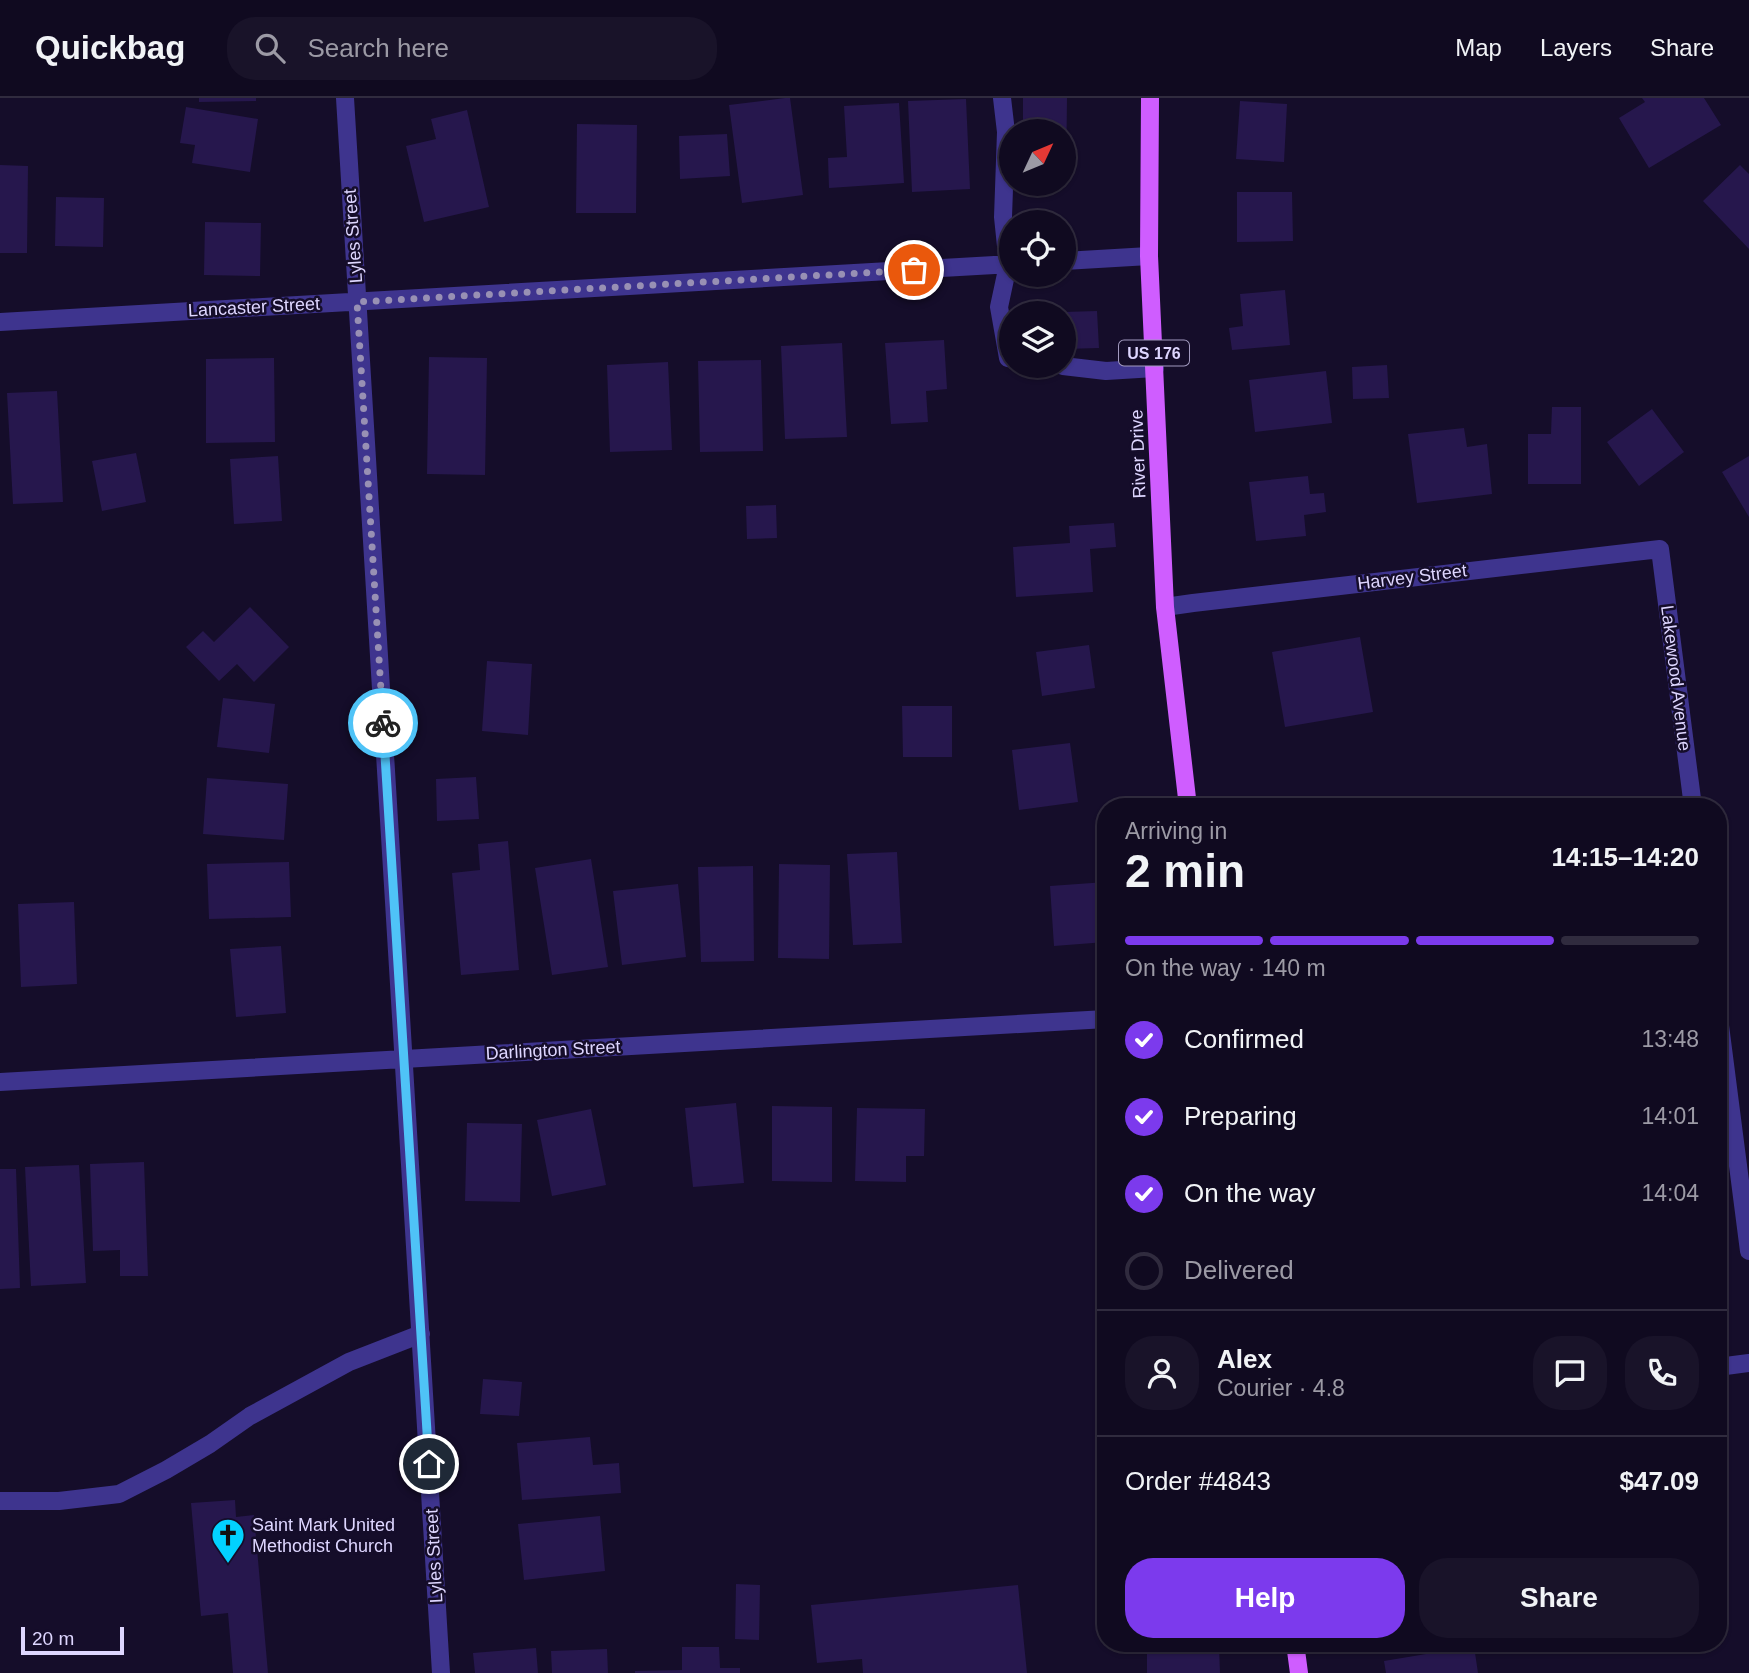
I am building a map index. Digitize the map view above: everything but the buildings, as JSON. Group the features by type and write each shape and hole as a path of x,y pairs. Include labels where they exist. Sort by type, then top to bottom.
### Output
{"main road":[{"name":"River Drive","path":"1150,98 1149,256 1165,607 1187,798"},
{"path":"1296,1652 1299,1673"}],"street":[{"name":"Lyles Street","path":"345,98 441,1673"},
{"path":"1002,98 1006,132 1003,210"},
{"path":"1076,260 1149,256"},
{"name":"Lancaster Street","path":"0,321 999,265"},
{"path":"1076,368 1106,372 1155,368"},
{"name":"Harvey Street","path":"1165,607 1660,549"},
{"name":"Lakewood Avenue","path":"1660,549 1692,798"},
{"name":"Darlington Street","path":"0,1082 1097,1020"},
{"path":"1727,1080 1749,1251"},
{"path":"0,1501 59,1502 120,1494 166,1471 250,1416 349,1362 421,1334"},
{"path":"1727,1366 1749,1363"}],"way so far":[{"path":"383,723 357,302 914,270"}],"place":[{"name":"Saint Mark United Methodist Church","path":"228,1565"}],"route":[{"path":"383,723 429,1464"}]}
